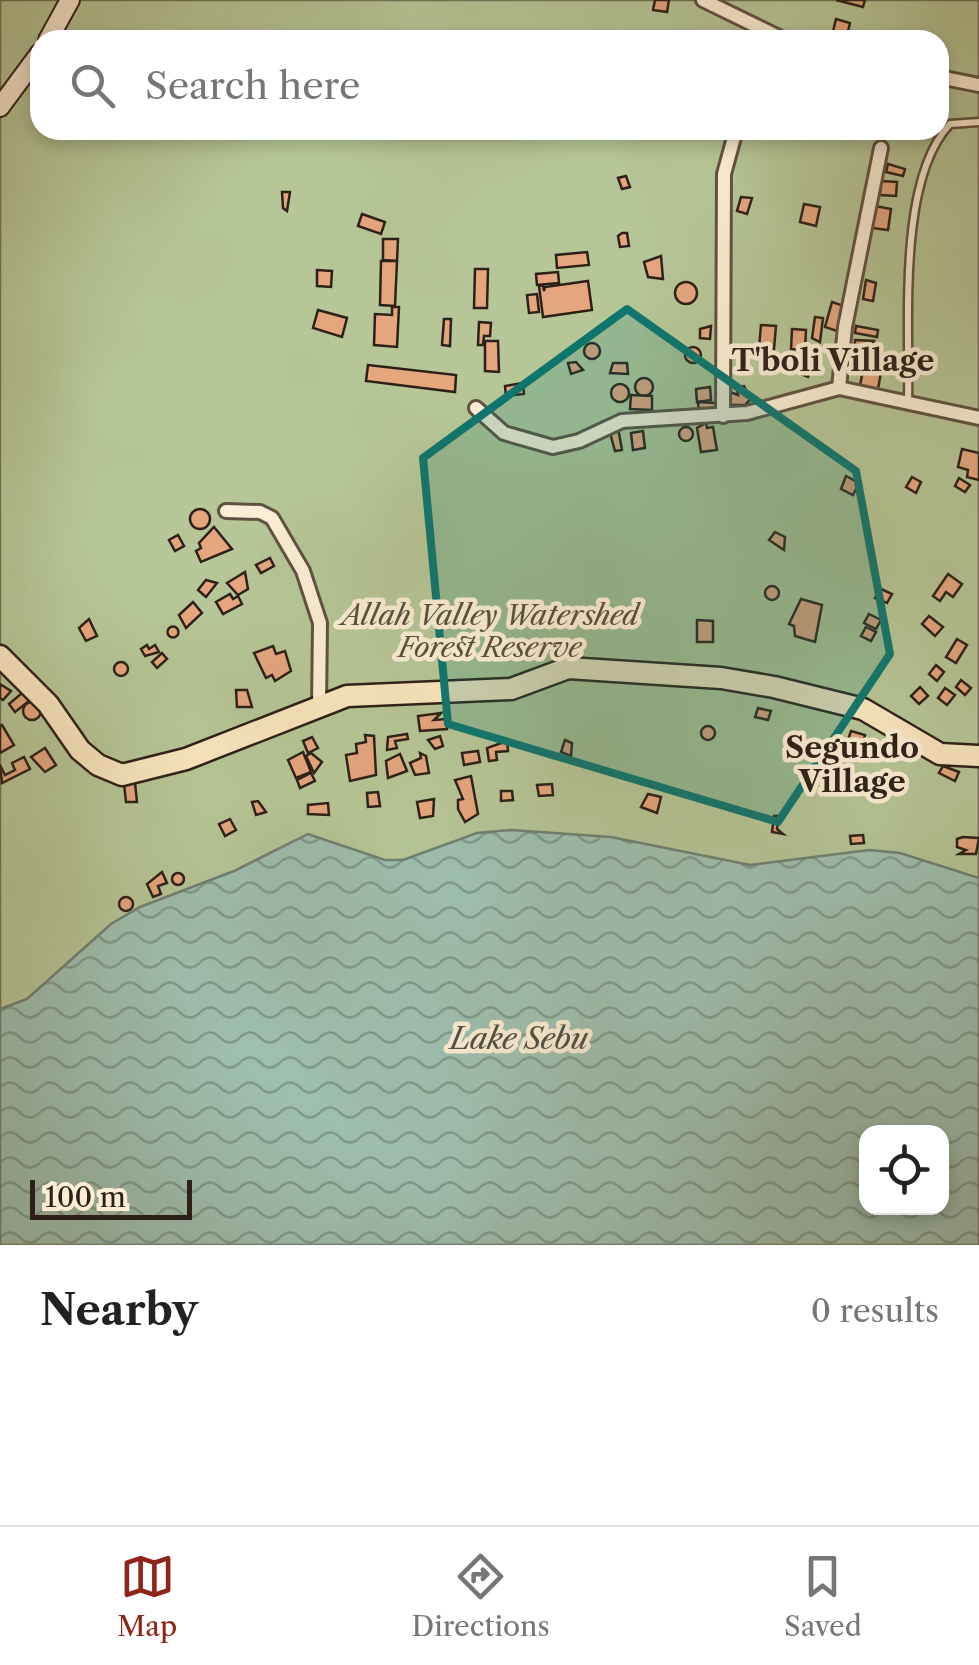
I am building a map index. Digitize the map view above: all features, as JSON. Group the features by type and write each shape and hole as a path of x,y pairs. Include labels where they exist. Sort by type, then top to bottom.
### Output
{"main road":[{"path":"54,30 70,0"},
{"path":"0,107 30,66"},
{"path":"0,656 48,704 80,750 98,765 122,774 186,759 347,696 386,691 511,690 568,668 721,678 862,709 940,754 979,756"}],"street":[{"path":"703,0 756,30"},
{"path":"949,79 979,85"},
{"path":"723,416 724,174 733,140"},
{"path":"839,388 845,327 881,148"},
{"path":"476,408 504,433 554,447 580,441 622,421 723,416 839,388 979,418"},
{"path":"226,511 260,512 272,518 304,571 320,623 319,707"}],"lane":[{"path":"949,125 979,122"},
{"path":"908,400 913,228 935,140"}],"highlighted area":[{"path":"627,309 856,471 890,654 778,822 448,724 423,458"}],"green space":[{"name":"Allah Valley Watershed Forest Reserve","path":"0,0 979,0 979,1245 0,1245"}],"water":[{"name":"Lake Sebu","path":"511,830 611,837 750,865 869,850 900,853 979,878 979,1245 0,1245 0,1009 27,999 111,924 140,907 234,871 308,834 385,860 403,860 477,833"}],"building":[{"path":"655,0 669,0 667,12 653,10"},
{"path":"836,0 865,0 863,7"},
{"path":"836,19 850,23 848,30 833,30"},
{"path":"888,164 905,169 903,176 886,172"},
{"path":"626,176 630,187 622,189 618,178"},
{"path":"881,181 897,182 896,196 880,195"},
{"path":"282,192 290,192 287,211 283,208"},
{"path":"741,197 752,198 747,214 737,211"},
{"path":"804,204 820,207 816,226 800,222"},
{"path":"875,206 891,209 888,230 872,228"},
{"path":"362,214 385,222 381,234 358,226"},
{"path":"627,233 629,246 620,247 618,236"},
{"path":"383,239 398,239 397,261 383,260"},
{"path":"587,252 589,265 557,268 556,255"},
{"path":"661,256 663,279 648,277 644,262"},
{"path":"381,261 397,261 395,306 380,305"},
{"path":"475,269 488,269 487,308 474,308"},
{"path":"317,270 332,271 331,287 317,286"},
{"path":"558,272 559,283 537,285 536,274"},
{"path":"866,280 876,283 873,301 863,299"},
{"path":"588,281 592,310 543,317 539,286 543,285 544,291 545,287"},
{"path":"686,282 694,285 694,301 686,304 678,301 675,293 678,285"},
{"path":"537,294 539,312 529,313 527,295"},
{"path":"832,302 847,307 840,332 825,327"},
{"path":"392,307 399,307 397,347 374,345 375,314 392,315"},
{"path":"318,310 347,318 342,337 313,328"},
{"path":"815,317 823,318 820,342 812,338"},
{"path":"444,319 451,319 450,346 442,345"},
{"path":"479,322 491,323 490,336 484,336 483,345 478,345"},
{"path":"761,325 776,326 774,349 759,348"},
{"path":"711,326 710,339 700,338 700,329"},
{"path":"856,326 878,330 877,337 855,333"},
{"path":"792,329 806,330 805,350 791,349"},
{"path":"855,340 874,341 869,353 855,353"},
{"path":"485,341 498,341 499,372 485,371"},
{"path":"592,343 600,351 592,359 584,351"},
{"path":"693,347 701,355 693,363 685,355"},
{"path":"576,362 583,370 571,374 568,363"},
{"path":"800,362 812,368 808,377 796,372"},
{"path":"613,363 627,363 628,374 610,373"},
{"path":"368,365 456,375 455,392 366,381"},
{"path":"863,369 881,372 878,389 860,386"},
{"path":"644,378 651,380 651,394 644,396 637,394 635,387 637,380"},
{"path":"523,383 524,394 506,396 505,386"},
{"path":"620,384 629,393 620,402 611,393"},
{"path":"744,386 750,400 745,405 729,405 730,392 738,395 737,387"},
{"path":"710,387 711,400 697,402 696,389"},
{"path":"631,395 652,396 652,410 630,409"},
{"path":"698,402 716,403 717,412 699,414"},
{"path":"706,423 707,428 713,427 717,450 701,452 697,428"},
{"path":"686,427 693,434 686,441 679,434"},
{"path":"618,428 622,450 615,451 609,429"},
{"path":"643,431 645,448 633,450 631,433"},
{"path":"962,449 979,453 979,480 967,477 968,470 958,467"},
{"path":"846,476 859,483 853,495 841,489"},
{"path":"912,477 921,482 916,493 906,487"},
{"path":"959,478 970,485 965,492 955,486"},
{"path":"200,509 210,519 200,529 190,519"},
{"path":"214,527 232,549 201,562 196,551"},
{"path":"775,532 785,537 784,550 769,540"},
{"path":"178,535 184,546 175,551 169,540"},
{"path":"270,558 274,566 261,573 256,565"},
{"path":"245,572 248,589 238,595 227,583"},
{"path":"948,574 962,584 953,597 946,592 940,601 933,596"},
{"path":"206,580 217,583 206,597 198,590"},
{"path":"772,586 779,593 772,600 765,593"},
{"path":"879,588 892,594 887,603 875,598"},
{"path":"230,594 233,599 238,596 242,604 223,614 216,602"},
{"path":"801,599 822,605 815,642 795,636 794,626 789,624"},
{"path":"193,602 202,613 186,628 179,615"},
{"path":"869,614 881,620 876,629 864,623"},
{"path":"929,616 943,627 935,636 922,624"},
{"path":"89,619 97,636 86,641 79,628"},
{"path":"697,620 713,621 713,642 697,642"},
{"path":"173,626 179,632 173,638 167,632"},
{"path":"866,627 876,632 871,641 861,636"},
{"path":"957,639 967,645 956,663 946,657"},
{"path":"147,645 149,649 155,645 159,652 145,656 141,649"},
{"path":"273,646 276,654 285,651 291,671 275,681 272,675 266,678 254,653"},
{"path":"162,653 167,659 157,668 152,662"},
{"path":"121,662 128,669 121,676 114,669"},
{"path":"936,665 944,672 937,681 929,674"},
{"path":"961,680 971,688 965,695 956,687"},
{"path":"0,684 11,691 3,700 0,698"},
{"path":"920,687 928,696 919,704 911,696"},
{"path":"945,688 955,695 947,705 938,698"},
{"path":"236,690 247,690 252,707 237,707"},
{"path":"22,693 29,701 15,712 9,704"},
{"path":"32,702 41,711 32,720 23,711"},
{"path":"758,708 771,711 768,720 755,717"},
{"path":"441,713 434,720 446,719 447,729 420,731 418,716"},
{"path":"0,726 14,745 0,753"},
{"path":"708,726 715,733 708,740 701,733"},
{"path":"851,731 865,735 862,747 847,743"},
{"path":"407,734 408,739 395,741 397,748 387,750 388,737"},
{"path":"365,735 374,736 376,775 350,781 346,755 357,753 356,744 366,742"},
{"path":"440,736 443,746 435,749 428,740"},
{"path":"312,737 318,748 308,753 303,741"},
{"path":"565,740 572,743 571,756 561,752"},
{"path":"507,741 508,751 496,752 497,760 489,761 487,748"},
{"path":"45,748 56,765 45,772 31,757"},
{"path":"478,751 480,762 464,765 462,753"},
{"path":"303,752 311,772 296,778 288,760"},
{"path":"311,753 322,762 314,773 306,756"},
{"path":"420,753 426,756 429,773 415,775 410,763 421,758"},
{"path":"400,754 407,771 388,778 386,761"},
{"path":"24,757 30,769 2,783 0,765 5,775 15,770 12,763"},
{"path":"943,766 959,772 955,781 939,773"},
{"path":"311,773 315,781 300,788 297,780"},
{"path":"471,776 478,814 465,822 458,809 458,800 463,799 455,780"},
{"path":"135,783 137,802 126,802 124,784"},
{"path":"552,784 553,795 539,796 537,785"},
{"path":"501,791 512,791 513,800 501,801"},
{"path":"378,792 380,806 368,807 367,793"},
{"path":"648,794 661,797 657,813 641,807"},
{"path":"434,799 433,816 420,818 417,802"},
{"path":"258,801 266,812 256,815 252,802"},
{"path":"328,803 329,815 308,814 308,805"},
{"path":"774,816 778,816 777,829 783,834 772,832"},
{"path":"230,819 236,830 225,836 219,824"},
{"path":"863,835 864,843 851,844 850,836"},
{"path":"979,838 976,854 959,854 966,850 957,847 957,839"},
{"path":"162,872 167,883 158,886 161,894 153,897 147,884"},
{"path":"178,873 184,879 178,885 172,879"},
{"path":"126,897 133,904 126,911 119,904"}],"district":[{"name":"T'boli Village","path":"833,360"},
{"name":"Segundo Village","path":"852,764"}]}
